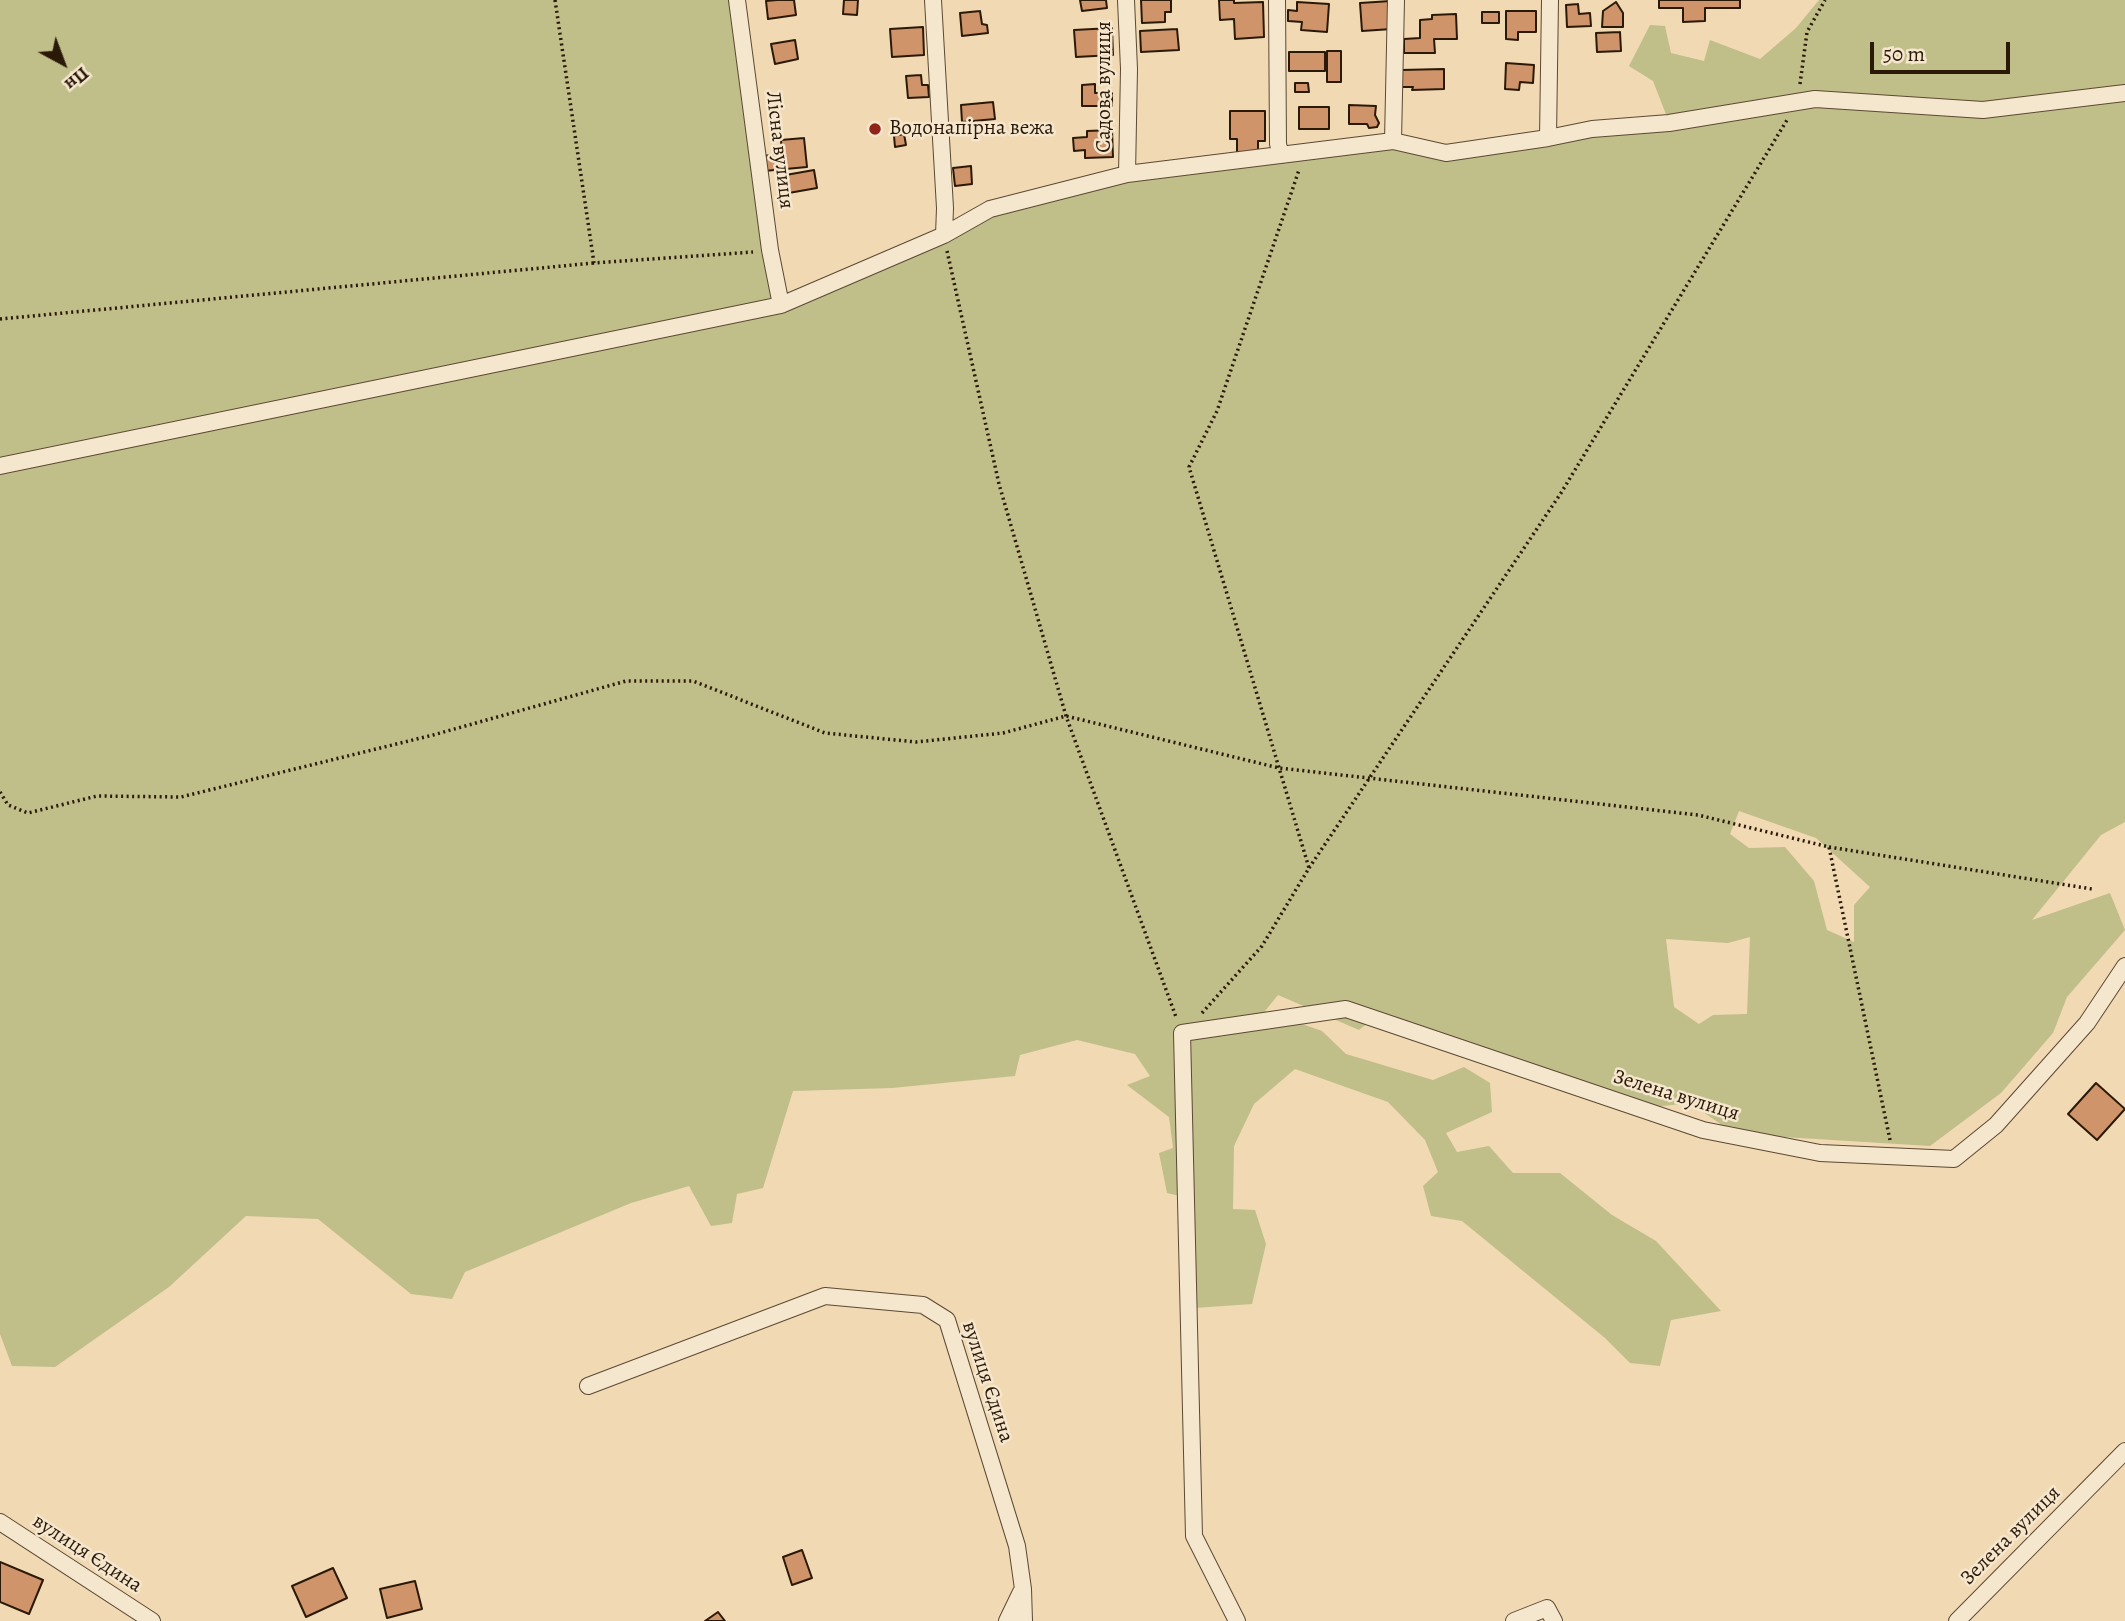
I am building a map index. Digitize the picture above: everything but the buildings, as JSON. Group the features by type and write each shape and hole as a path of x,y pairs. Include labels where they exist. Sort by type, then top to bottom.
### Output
{"street":[{"name":"Лісна вулиця","path":"737,0 770,250 781,305"},
{"path":"933,0 944,235"},
{"name":"Садова вулиця","path":"1125,0 1129,69 1127,174"},
{"path":"1277,0 1278,144 1282,155"},
{"path":"1393,141 1396,0"},
{"path":"1548,138 1550,0"},
{"path":"0,466 781,305 944,235 990,209 1127,174 1393,141 1446,153 1592,129 1669,122 1815,99 1983,110 2125,93"},
{"name":"Зелена вулиця","path":"1182,1034 1346,1009 1703,1130 1820,1153 1954,1158 1996,1125 2087,1023 2125,966"},
{"path":"1182,1034 1194,1536 1237,1621"},
{"name":"вулиця Єдина","path":"588,1386 825,1296 923,1305 947,1320 1017,1546 1023,1587 1024,1621"},
{"name":"Зелена вулиця","path":"1956,1621 2125,1451"},
{"name":"вулиця Єдина","path":"0,1522 152,1621"},
{"path":"1007,1621 1023,1587"},
{"path":"1514,1621 1547,1608 1554,1621"}],"path":[{"path":"555,0 594,262"},
{"path":"944,235 999,484 1066,716 1182,1034 1262,946 1309,868 1561,494 1797,103 1807,32 1825,0"},
{"path":"1305,152 1217,411 1189,467 1309,868"},
{"path":"0,319 594,262 770,250"},
{"path":"0,807 8,805 28,813 97,796 181,797 433,735 626,681 693,681 825,733 916,742 1003,733 1066,716 1279,768 1698,815 1829,847 2092,889"},
{"path":"0,792 8,805"},
{"path":"1829,847 1893,1156"}],"shaded area":[{"path":"0,0 737,0 781,305 990,209 1127,174 1393,141 1446,153 1669,122 1653,81 1629,66 1650,25 1665,26 1671,53 1704,61 1710,40 1760,59 1796,28 1819,0 2125,0 2125,822 2101,835 2032,920 2110,893 2125,930 2067,997 2053,1033 2001,1093 1930,1146 1735,1134 1690,1103 1636,1109 1369,1022 1359,1030 1278,995 1265,1011 1322,1031 1346,1054 1433,1080 1464,1067 1490,1083 1492,1112 1446,1133 1457,1152 1489,1146 1513,1173 1560,1173 1612,1215 1656,1241 1721,1311 1671,1320 1660,1366 1630,1363 1605,1338 1462,1221 1431,1216 1423,1186 1438,1172 1425,1140 1388,1102 1295,1069 1254,1104 1234,1146 1233,1209 1255,1210 1266,1244 1252,1304 1194,1308 1193,1199 1167,1193 1159,1153 1173,1148 1169,1117 1127,1085 1150,1076 1135,1054 1077,1040 1020,1055 1015,1076 892,1088 793,1091 763,1188 737,1194 732,1223 711,1226 689,1186 631,1203 465,1272 452,1299 411,1294 318,1219 246,1216 169,1287 55,1367 12,1366 0,1334","holes":["1739,811 1816,838 1870,887 1854,905 1854,942 1827,930 1814,881 1785,847 1749,848 1730,834","1750,937 1747,1014 1713,1015 1699,1024 1674,1007 1666,939 1728,943"]}],"place":[{"name":"Водонапірна вежа","path":"875,129"}]}
